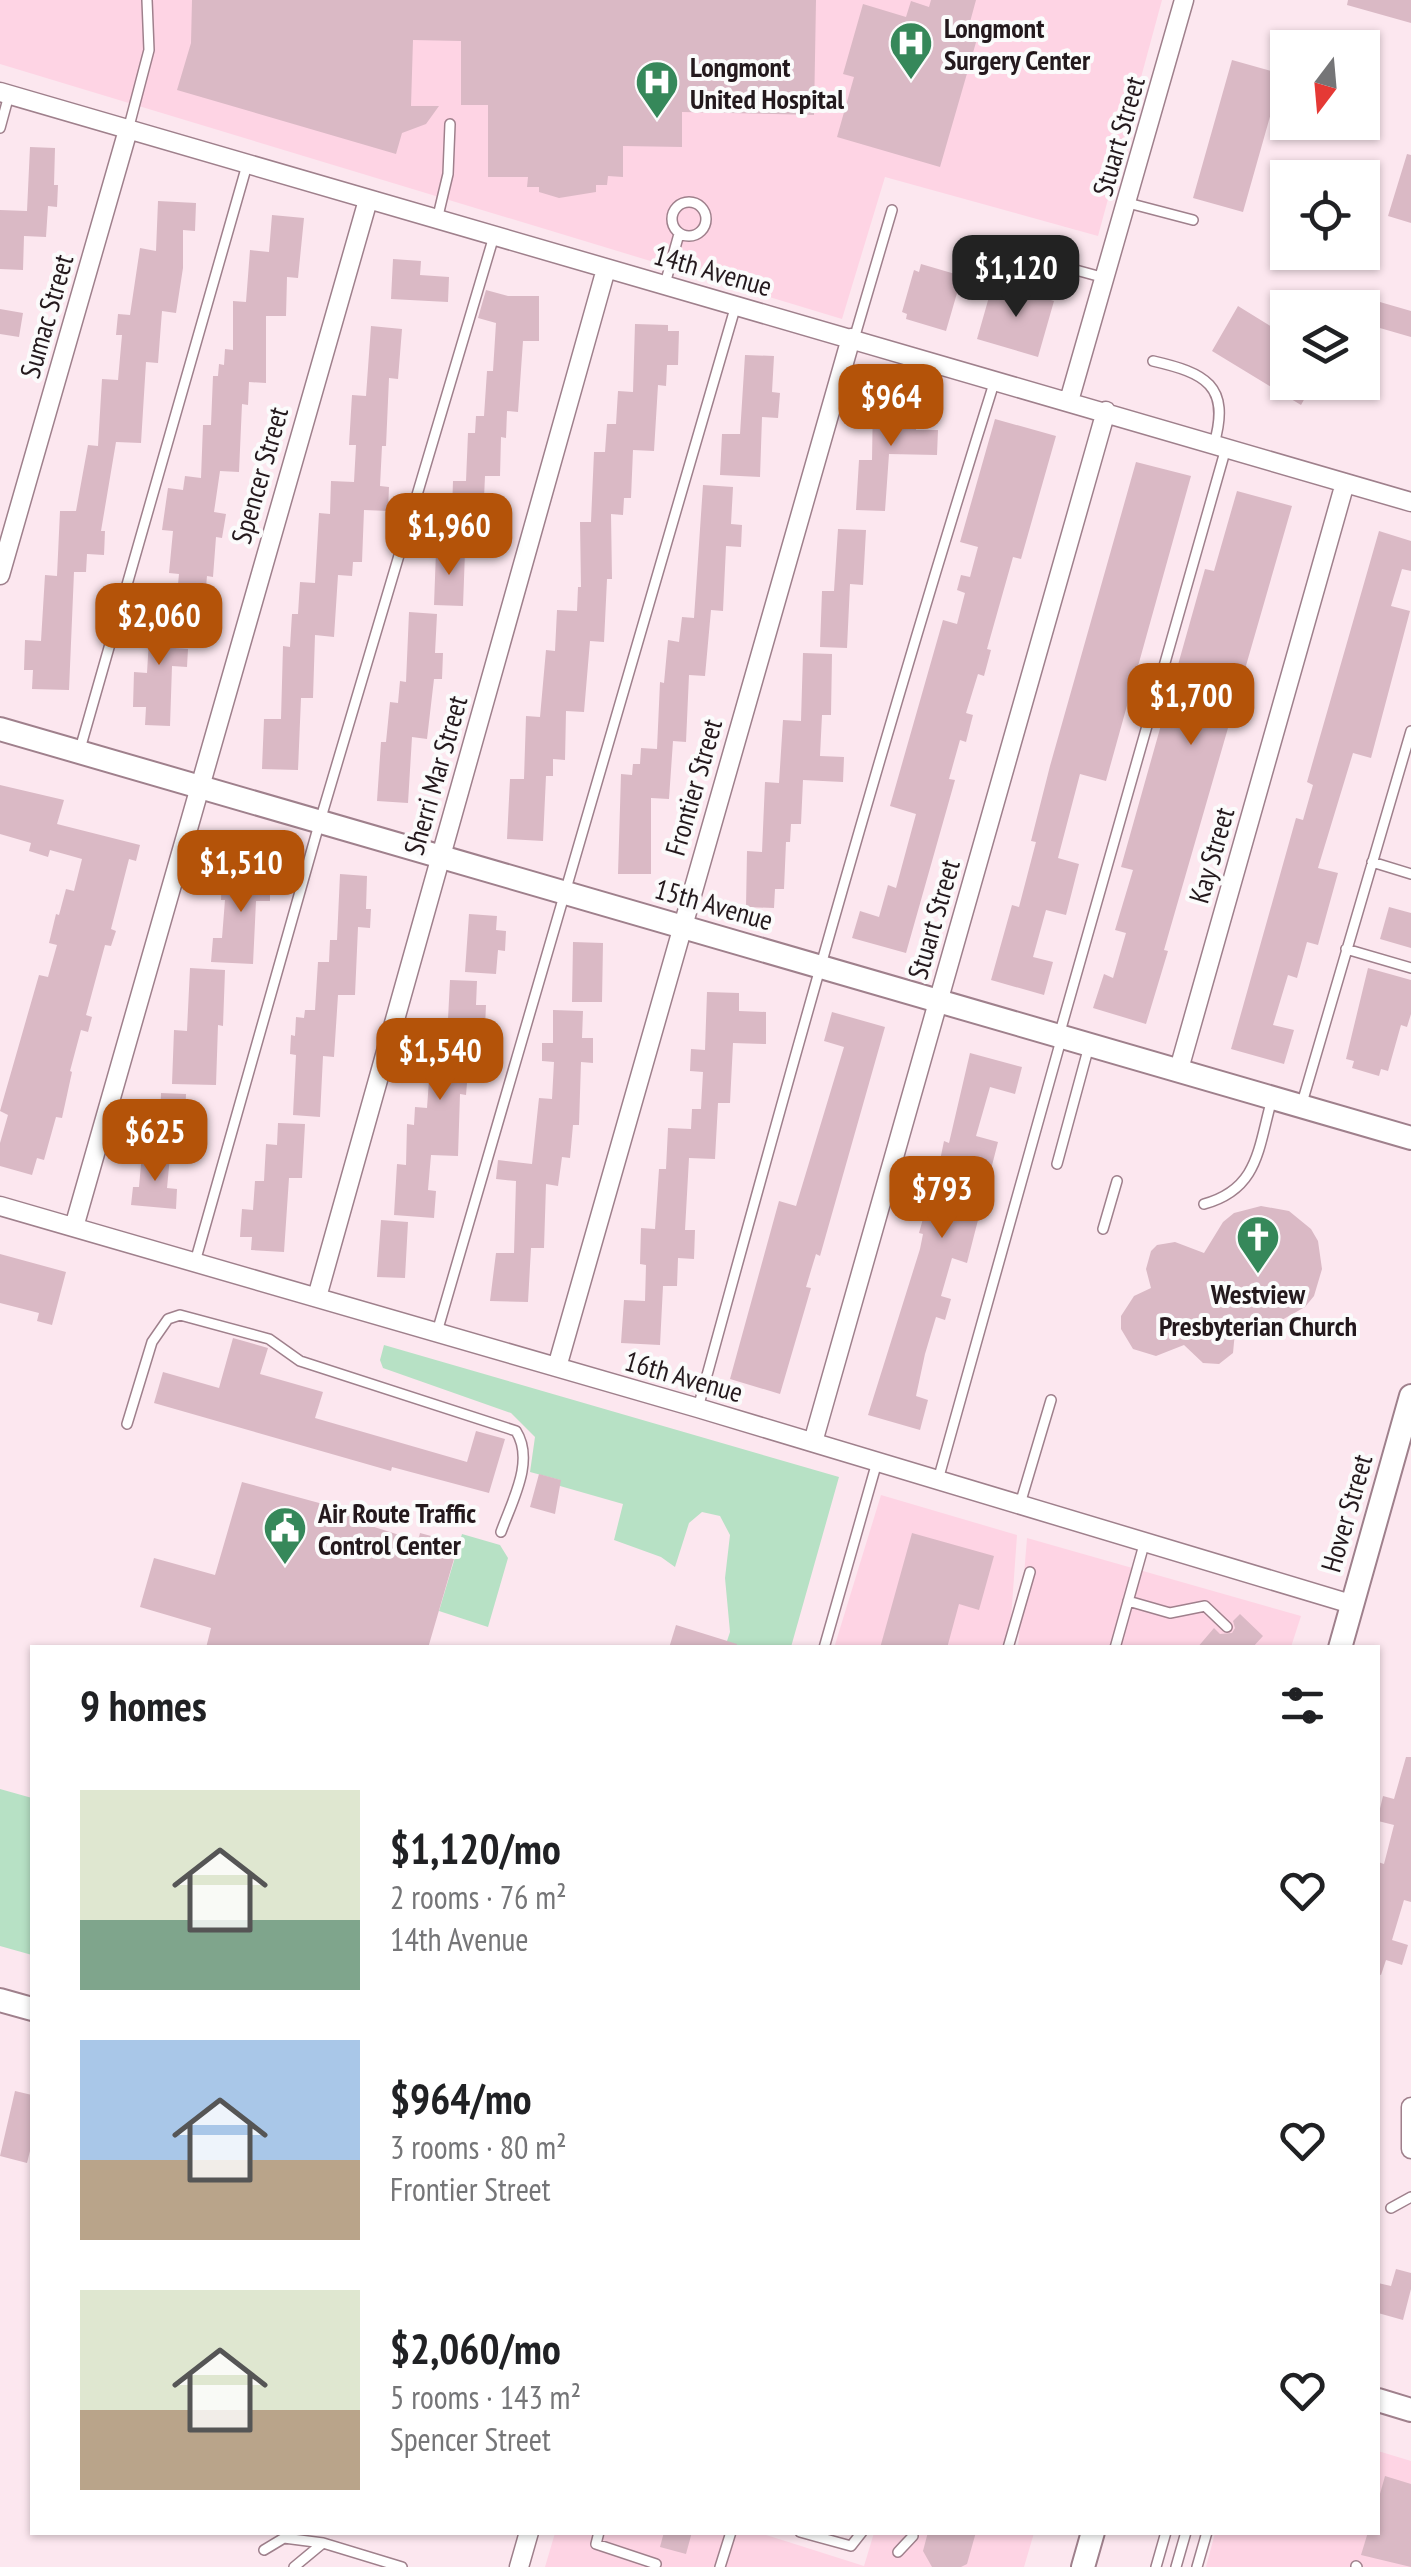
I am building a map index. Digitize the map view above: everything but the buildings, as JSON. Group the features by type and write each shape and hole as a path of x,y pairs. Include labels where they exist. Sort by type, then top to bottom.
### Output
{"street":[{"name":"Stuart Street","path":"1069,401 1184,0"},
{"name":"14th Avenue","path":"5,94 1411,502"},
{"name":"Sumac Street","path":"0,574 128,130"},
{"name":"Spencer Street","path":"74,1227 368,200"},
{"name":"Sherri Mar Street","path":"317,1297 606,268"},
{"name":"Frontier Street","path":"557,1367 852,339"},
{"name":"Stuart Street","path":"813,1442 1106,412"},
{"name":"Kay Street","path":"1179,1069 1346,483"},
{"name":"15th Avenue","path":"0,729 1411,1138"},
{"name":"16th Avenue","path":"0,1206 698,1408 1351,1604"},
{"name":"Hover Street","path":"1341,1645 1411,1396"},
{"path":"1,2004 30,2009"},
{"path":"1411,2107 1411,2148"},
{"path":"1380,2401 1411,2410"},
{"path":"519,2567 528,2535"},
{"path":"1083,2567 1092,2535"}],"lane":[{"path":"128,130 149,50 147,0"},
{"path":"0,128 5,94"},
{"path":"438,220 448,174 450,124"},
{"path":"79,752 247,165"},
{"path":"1128,203 1193,220"},
{"path":"852,339 892,210"},
{"path":"665,285 680,234"},
{"path":"195,1262 320,821 494,236"},
{"path":"999,250 1104,278"},
{"path":"436,1332 736,305"},
{"path":"938,1480 1220,446 1222,419 1217,394 1193,370 1153,361"},
{"path":"698,1408 819,966 994,380"},
{"path":"1302,1105 1411,731"},
{"path":"1372,862 1411,874"},
{"path":"1346,949 1411,968"},
{"path":"1057,1164 1090,1044"},
{"path":"1204,1204 1236,1192 1249,1176 1273,1097"},
{"path":"1103,1229 1118,1181"},
{"path":"127,1424 152,1342 168,1319 180,1316 269,1340 300,1361 516,1431 523,1443 524,1456 501,1532"},
{"path":"1020,1504 1051,1400"},
{"path":"825,1645 877,1462"},
{"path":"1116,1645 1145,1542"},
{"path":"1009,1645 1030,1572"},
{"path":"1128,1601 1170,1613 1205,1606 1227,1627"},
{"path":"1391,2208 1411,2197"},
{"path":"598,2535 596,2544 656,2564"},
{"path":"720,2567 730,2535"},
{"path":"811,2535 851,2546 860,2535"},
{"path":"1156,2567 1165,2535"},
{"path":"1176,2567 1185,2535"},
{"path":"1198,2567 1206,2535"},
{"path":"898,2552 914,2536"},
{"path":"264,2550 284,2538 323,2543 402,2567"},
{"path":"294,2567 323,2543"}],"shaded area":[{"name":"Longmont United Hospital","path":"0,0 1162,0 1098,236 885,177 842,319 0,64"},
{"path":"881,1495 1017,1535 1009,1645 835,1645"},
{"path":"1027,1538 1301,1616 1292,1645 1018,1645"},
{"path":"1380,2452 1411,2461 1411,2567 1206,2567 1214,2535 1380,2535"},
{"path":"554,2535 766,2535 864,2566 873,2535 1033,2535 1024,2567 545,2567"}],"green space":[{"path":"384,1345 839,1477 792,1645 726,1645 730,1632 725,1578 730,1535 720,1516 702,1512 689,1523 675,1567 661,1557 614,1540 623,1504 560,1486 560,1480 530,1472 535,1437 511,1413 383,1368 380,1360"},
{"path":"462,1534 500,1545 508,1558 488,1627 439,1611"},
{"path":"0,1789 30,1797 30,1954 0,1946"}],"place":[{"name":"Longmont Surgery Center","path":"911,81"},
{"name":"Longmont United Hospital","path":"657,120"},
{"name":"Westview Presbyterian Church","path":"1258,1275"},
{"name":"Air Route Traffic Control Center","path":"285,1566"}]}
